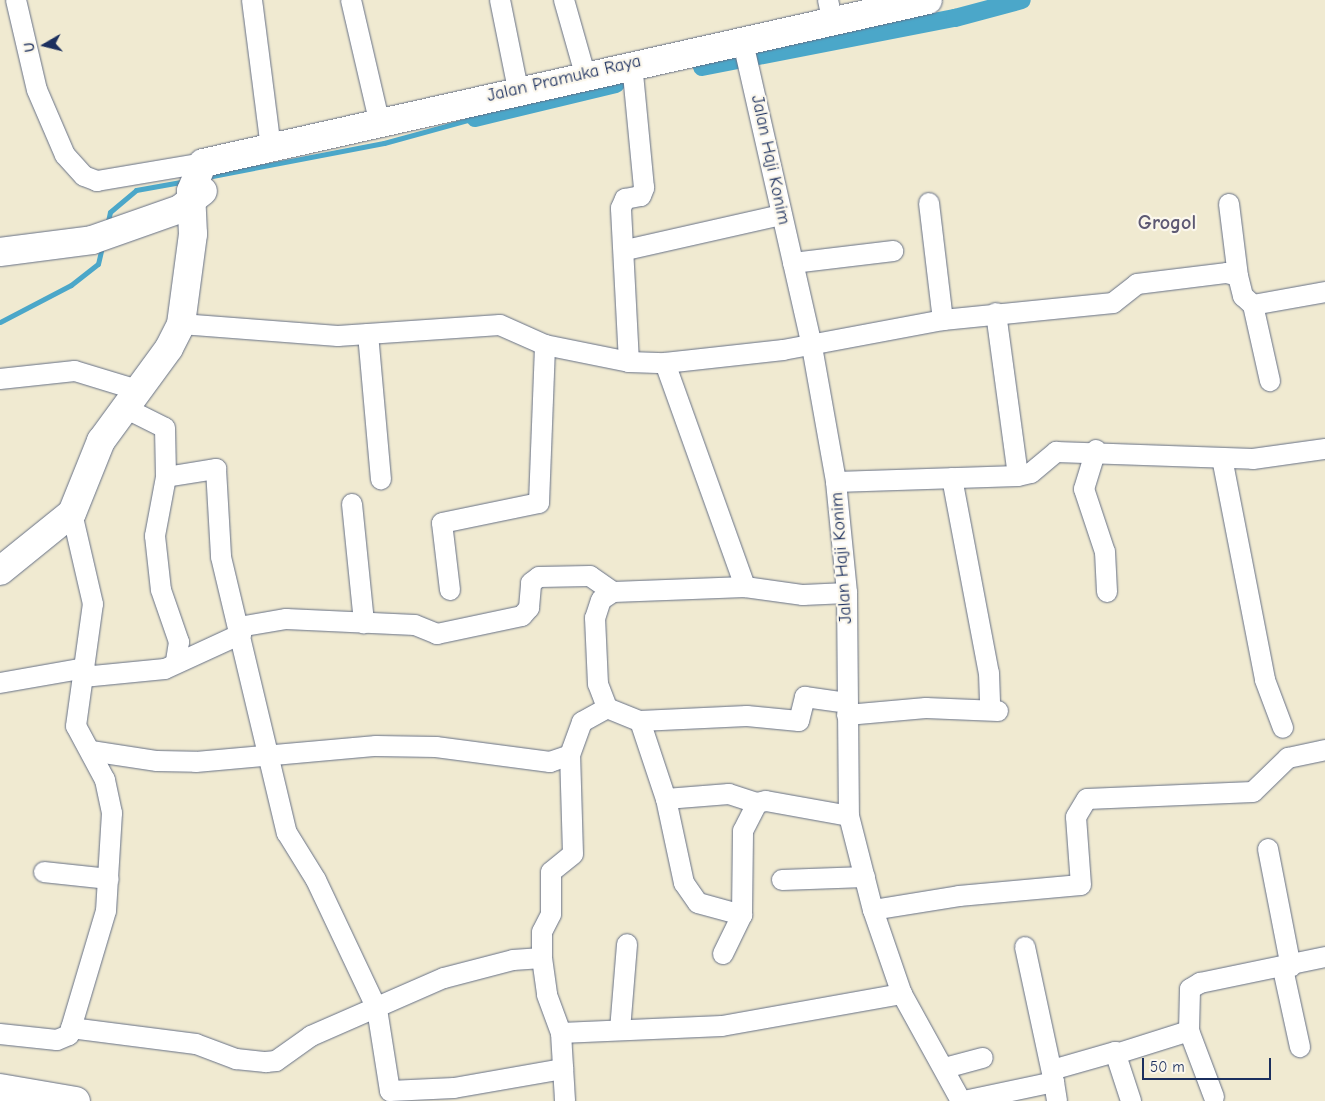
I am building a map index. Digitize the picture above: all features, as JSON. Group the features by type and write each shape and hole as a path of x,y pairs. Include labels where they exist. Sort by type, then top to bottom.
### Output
{"main road":[{"name":"Jalan Pramuka Raya","path":"0,252 92,240 120,231 203,179 271,148 379,120 743,41 830,10 928,0"},
{"path":"0,571 72,513 90,463 134,400 181,324 193,234 203,179"},
{"path":"0,1088 76,1101"}],"street":[{"path":"16,0 37,90 65,155 84,176 97,181 203,179"},
{"path":"252,0 271,148"},
{"path":"352,0 379,120"},
{"path":"500,0 518,90"},
{"path":"564,0 585,74"},
{"name":"Jalan Haji Konim","path":"743,41 811,342 836,482 847,593 849,816 873,910 902,994 962,1101"},
{"path":"629,362 626,250 622,203 644,193 632,64"},
{"path":"929,203 943,320"},
{"path":"1229,204 1238,276 1243,296 1253,305 1270,381"},
{"path":"626,250 781,216"},
{"path":"792,263 893,251"},
{"path":"181,324 305,336 368,334 500,324 545,345 629,362 665,364 783,350 811,342 943,320 1113,302 1137,284 1227,273 1238,276"},
{"path":"1253,305 1325,292"},
{"path":"996,313 1018,476"},
{"path":"368,334 382,479"},
{"path":"450,590 442,523 539,503 545,345"},
{"path":"665,364 745,587"},
{"path":"0,379 75,371 134,400 164,428 166,477 155,536 161,590 179,642 176,662"},
{"path":"836,482 1018,476 1031,473 1056,452 1096,450 1222,458 1325,449"},
{"path":"1096,450 1084,489 1105,552 1107,592"},
{"path":"1222,458 1265,680 1283,728"},
{"path":"166,477 216,469 221,558 240,630 266,757 287,833 316,880 377,1009 391,1092 454,1088 563,1069"},
{"path":"613,592 601,600 595,618 598,684 607,708 640,721 746,716 799,721 805,697 847,709 926,708 994,710 989,673 952,478"},
{"path":"352,504 364,622"},
{"path":"0,1034 61,1040 71,1028 100,934 109,880 112,813 105,780 76,726 93,604 72,513"},
{"path":"0,683 84,673 146,672 176,662 240,630 286,618 415,626 437,634 505,620 529,608 531,584 539,577 582,575 613,592 745,587 803,595 847,593"},
{"path":"565,1101 561,1033 547,995 542,958 542,932 551,914 551,872 573,854 570,756 582,722 607,708"},
{"path":"640,721 666,798 684,884 692,898 742,916"},
{"path":"91,751 157,761 266,757 376,746 436,747 550,762 570,756"},
{"path":"873,910 958,896 1081,886 1076,818 1087,800 1253,792 1288,758 1325,750"},
{"path":"666,798 729,794 756,804 766,801 849,816"},
{"path":"723,954 742,916 743,831 756,804"},
{"path":"1268,848 1300,1047"},
{"path":"44,872 109,880"},
{"path":"782,880 865,877"},
{"path":"620,1030 627,944"},
{"path":"1025,947 1054,1085"},
{"path":"1214,1097 1189,1031 1190,989 1200,982 1287,968 1325,957"},
{"path":"71,1028 196,1044 236,1059 276,1061 311,1036 461,972 542,958"},
{"path":"561,1033 722,1026 902,994"},
{"path":"962,1101 1054,1085 1108,1052 1116,1054 1189,1031"},
{"path":"1116,1054 1131,1101"},
{"path":"945,1068 983,1058"}],"waterway":[{"path":"702,67 955,18 1022,0"},
{"path":"475,118 616,84"},
{"path":"207,177 384,143 475,118"},
{"path":"107,226 110,212 136,190 186,181"},
{"path":"0,322 71,285 98,264 102,246"}],"district":[{"name":"Grogol","path":"1167,222"}]}
